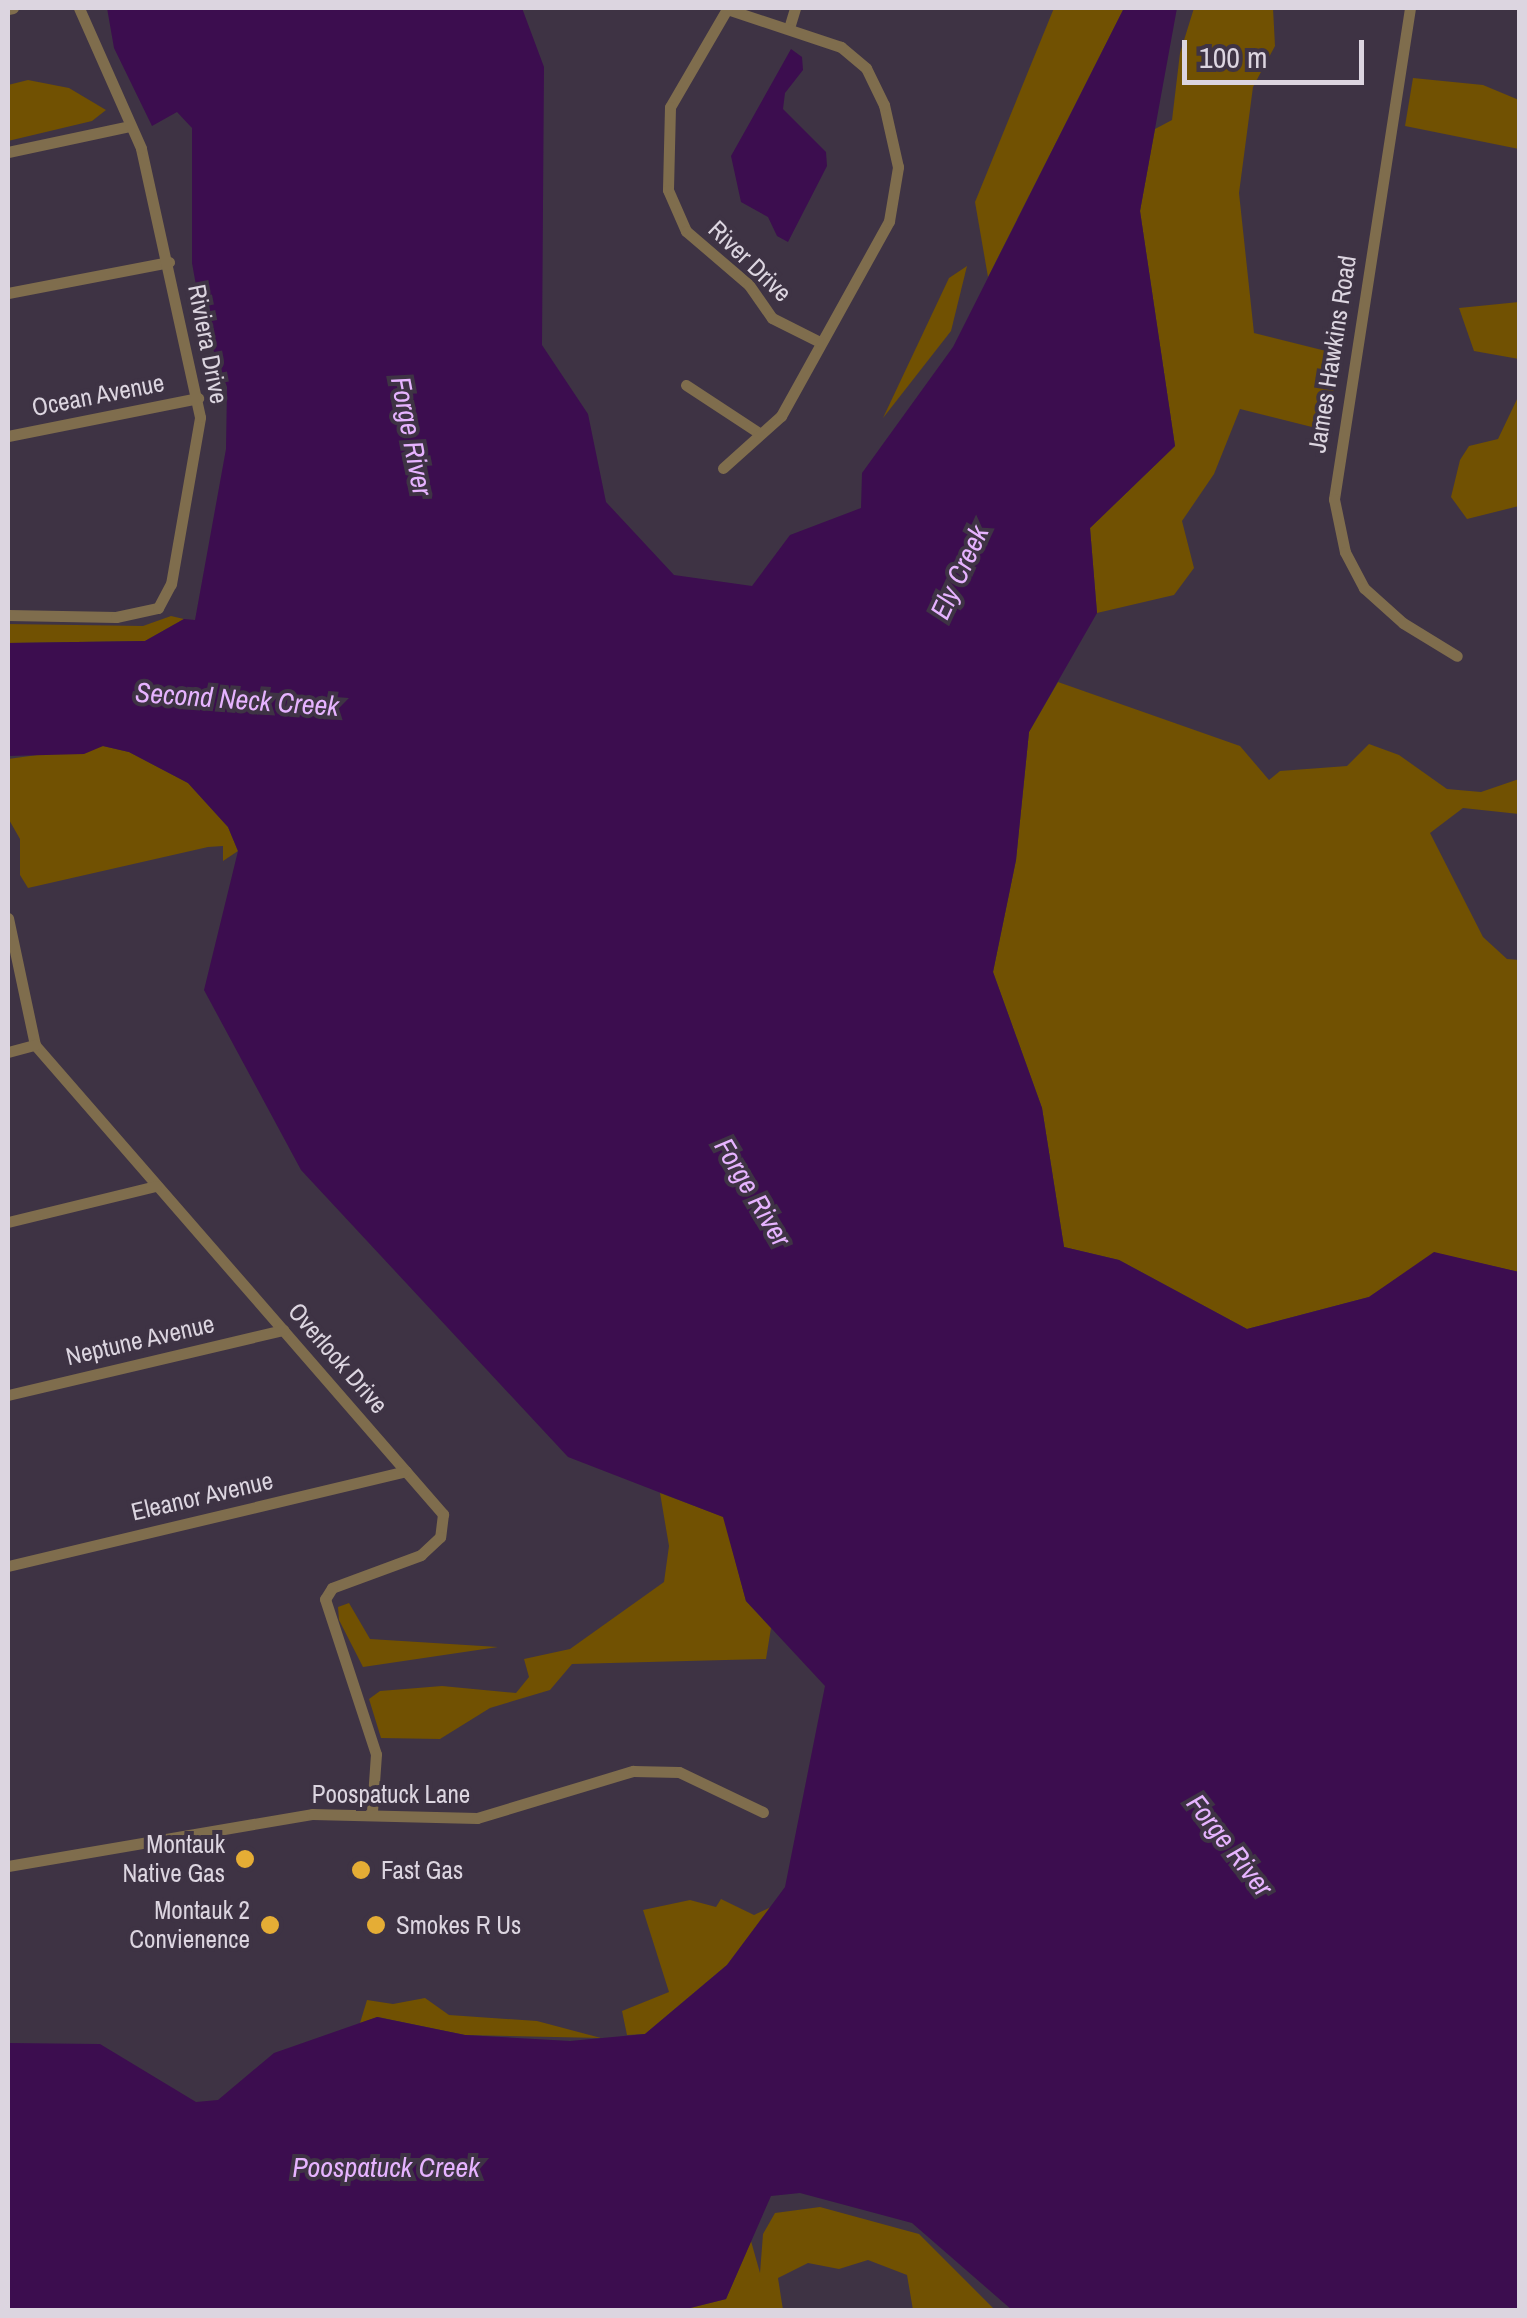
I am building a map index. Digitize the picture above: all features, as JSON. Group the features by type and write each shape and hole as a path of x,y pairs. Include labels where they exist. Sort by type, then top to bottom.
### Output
{"street":[{"name":"Riviera Drive","path":"8,615 116,617 158,608 171,584 200,416 141,148 79,8"},
{"path":"789,28 795,8"},
{"name":"James Hawkins Road","path":"1410,8 1334,498 1345,552 1364,588 1403,623 1457,656"},
{"name":"River Drive","path":"726,9 841,47 866,68 884,105 898,167 888,221 818,342 772,318 748,284 686,231 668,190 664,152 670,107 726,9"},
{"path":"8,152 130,126"},
{"path":"8,293 169,262"},
{"path":"723,468 782,416 818,342"},
{"path":"686,385 759,433"},
{"name":"Ocean Avenue","path":"8,436 198,398"},
{"name":"Overlook Drive","path":"8,918 35,1045 443,1514 440,1537 421,1555 332,1588 326,1599 376,1754 372,1811"},
{"path":"8,1052 35,1045"},
{"path":"8,1222 156,1186"},
{"name":"Neptune Avenue","path":"8,1395 283,1330"},
{"name":"Eleanor Avenue","path":"8,1566 406,1470"},
{"name":"Poospatuck Lane","path":"8,1866 312,1814 372,1811 477,1818 633,1771 679,1772 762,1812"}],"shaded area":[{"path":"1054,8 1124,8 988,277 975,202"},
{"path":"1194,8 1273,8 1275,46 1253,87 1239,193 1254,333 1342,355 1324,430 1240,409 1214,474 1182,521 1194,568 1174,595 1097,613 1090,528 1175,446 1140,211 1155,129 1172,120 1180,53"},
{"path":"1413,78 1483,85 1519,100 1519,149 1405,126"},
{"path":"28,80 69,88 106,110 92,121 8,141 8,85"},
{"path":"967,266 951,331 883,418 949,278"},
{"path":"1519,302 1519,359 1474,351 1459,308"},
{"path":"1519,395 1519,506 1467,519 1451,497 1460,460 1469,446 1498,439"},
{"path":"171,616 184,619 145,641 8,643 8,624 143,626"},
{"path":"1058,682 1240,746 1269,780 1280,771 1347,766 1369,744 1399,755 1447,789 1481,792 1519,779 1519,814 1463,808 1430,833 1483,937 1507,959 1519,960 1519,1272 1435,1253 1369,1297 1247,1329 1119,1260 1064,1247 1042,1108 993,972 1016,860 1029,732"},
{"path":"103,746 129,752 188,783 228,827 238,851 223,861 223,846 208,847 28,888 20,875 20,839 8,818 8,759"},
{"path":"660,1493 724,1517 746,1601 771,1628 766,1659 572,1664 550,1690 490,1708 440,1739 381,1738 369,1699 380,1691 442,1686 516,1693 529,1677 524,1659 570,1649 664,1582 669,1546"},
{"path":"349,1603 370,1639 498,1647 363,1667 339,1620 338,1607"},
{"path":"721,1899 754,1915 771,1907 727,1965 645,2034 627,2035 622,2011 669,1992 643,1910 690,1900 716,1907"},
{"path":"425,1998 449,2015 537,2021 601,2038 465,2035 378,2017 360,2023 367,2000 393,2004"},
{"path":"820,2207 919,2234 995,2310 913,2310 907,2275 868,2260 839,2269 808,2263 778,2278 783,2310 682,2310 726,2299 751,2241 760,2273 763,2234 775,2213"}],"water":[{"path":"107,8 522,8 544,67 542,345 588,414 606,502 674,575 752,586 790,535 861,508 862,473 953,347 1124,8 1177,8 1140,211 1175,446 1090,528 1097,613 1029,732 1016,860 993,972 1042,1108 1064,1247 1119,1260 1247,1329 1369,1297 1434,1252 1519,1272 1519,2310 1012,2310 912,2223 800,2193 771,2196 726,2299 682,2310 8,2310 8,2043 100,2044 196,2102 218,2100 274,2053 377,2017 465,2035 570,2041 645,2034 727,1965 785,1887 825,1686 746,1601 723,1517 568,1457 301,1170 204,990 238,851 228,827 188,783 129,752 103,746 84,754 8,756 8,643 145,641 184,619 195,620 226,449 227,387 202,319 192,263 192,128 177,112 152,126 114,48"},
{"path":"791,49 802,57 803,70 785,93 783,109 826,152 827,166 788,242 777,236 768,217 741,202 731,156"}],"place":[{"name":"Montauk Native Gas","path":"245,1859"},
{"name":"Fast Gas","path":"361,1870"},
{"name":"Montauk 2 Convienence","path":"270,1925"},
{"name":"Smokes R Us","path":"376,1925"}],"water label":[{"name":"Forge River","path":"412,436"},
{"name":"Ely Creek","path":"959,572"},
{"name":"Second Neck Creek","path":"237,699"},
{"name":"Forge River","path":"753,1192"},
{"name":"Forge River","path":"1230,1845"},
{"name":"Poospatuck Creek","path":"386,2167"}]}
